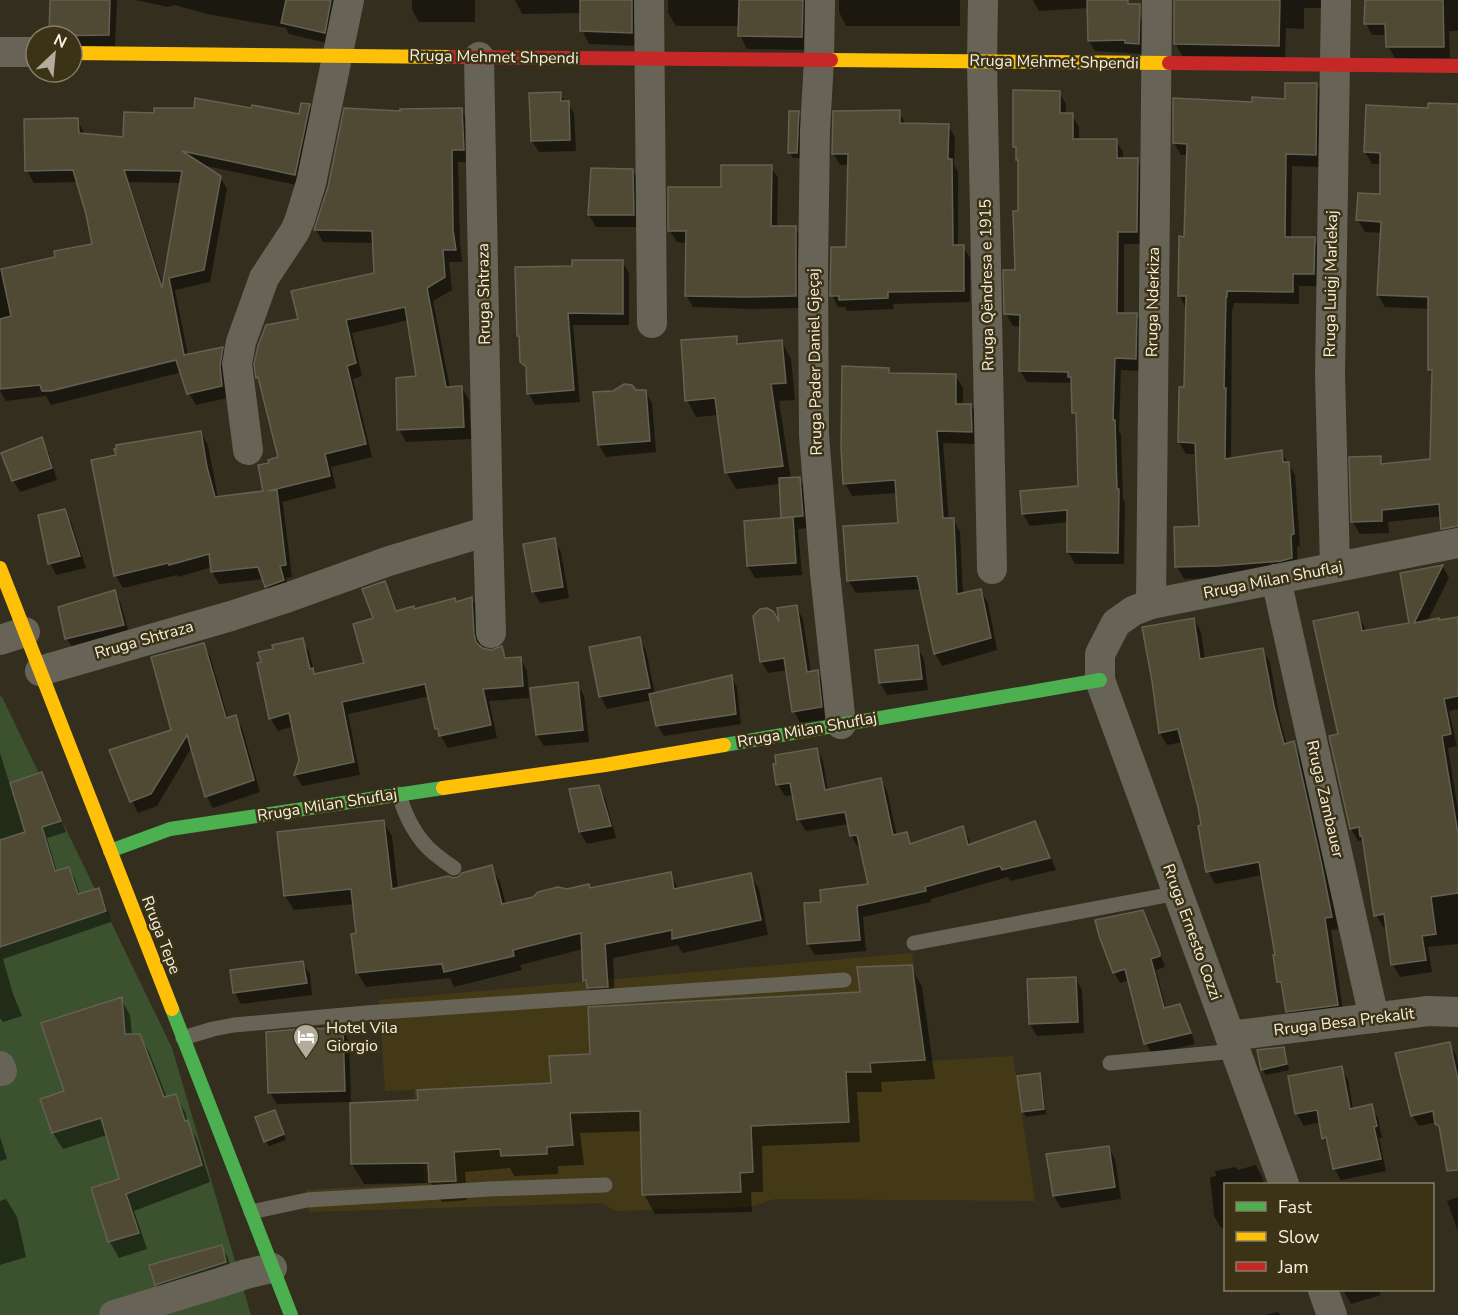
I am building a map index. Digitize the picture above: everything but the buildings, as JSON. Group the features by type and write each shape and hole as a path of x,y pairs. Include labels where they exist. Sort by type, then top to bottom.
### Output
{"street":[{"path":"248,450 237,364 241,342 264,278 295,231 300,219 311,183 349,0"},
{"path":"649,0 652,322"},
{"name":"Rruga Pader Daniel Gjeçaj","path":"820,0 813,246 814,435 825,573 841,724"},
{"name":"Rruga Qëndresa e 1915","path":"983,0 982,62 992,569"},
{"name":"Rruga Nderkiza","path":"1151,604 1157,0"},
{"name":"Rruga Luigj Marlekaj","path":"1335,567 1330,374 1336,0"},
{"path":"0,52 24,52"},
{"name":"Rruga Mehmet Shpendi","path":"84,53 1458,66"},
{"name":"Rruga Shtraza","path":"479,57 491,633"},
{"name":"Rruga Shtraza","path":"40,671 231,616 389,561 488,531"},
{"name":"Rruga Milan Shuflaj","path":"110,851 170,829 605,765 1100,680 1100,654 1116,623 1133,611 1151,604 1335,567 1457,548"},
{"name":"Rruga Tepe","path":"0,568 13,636 40,671 291,1315"},
{"name":"Rruga Zambauer","path":"1276,579 1374,1018"},
{"name":"Rruga Ernesto Cozzi","path":"1100,680 1283,1183"},
{"name":"Rruga Besa Prekalit","path":"1232,1044 1374,1018 1428,1011 1458,1012"},
{"path":"0,1066 2,1071 0,1071"},
{"path":"114,1315 272,1268"},
{"path":"1323,1291 1332,1315"}],"lane":[{"path":"399,794 402,806 425,845 454,868"},
{"path":"914,943 1178,893"},
{"path":"183,1038 234,1025 355,1014 844,980"},
{"path":"1110,1063 1232,1044"},
{"path":"251,1212 307,1200 605,1185"}],"shaded area":[{"path":"912,953 927,1061 1013,1056 1035,1201 775,1199 749,1207 616,1211 602,1203 309,1212 306,1190 425,1183 414,1090 385,1091 379,1000"}],"green space":[{"path":"0,696 172,1048 251,1315 0,1315"}],"traffic: fast":[{"path":"724,745 1100,680"},
{"path":"110,851 170,829 443,788"},
{"path":"172,1009 291,1315"}],"traffic: slow":[{"path":"84,53 451,57"},
{"path":"831,60 1169,63"},
{"path":"0,568 172,1009"},
{"path":"443,788 724,745"}],"traffic: jam":[{"path":"451,57 831,60"},
{"path":"1169,63 1458,66"}],"place":[{"name":"Hotel Vila Giorgio","path":"306,1060"}]}
